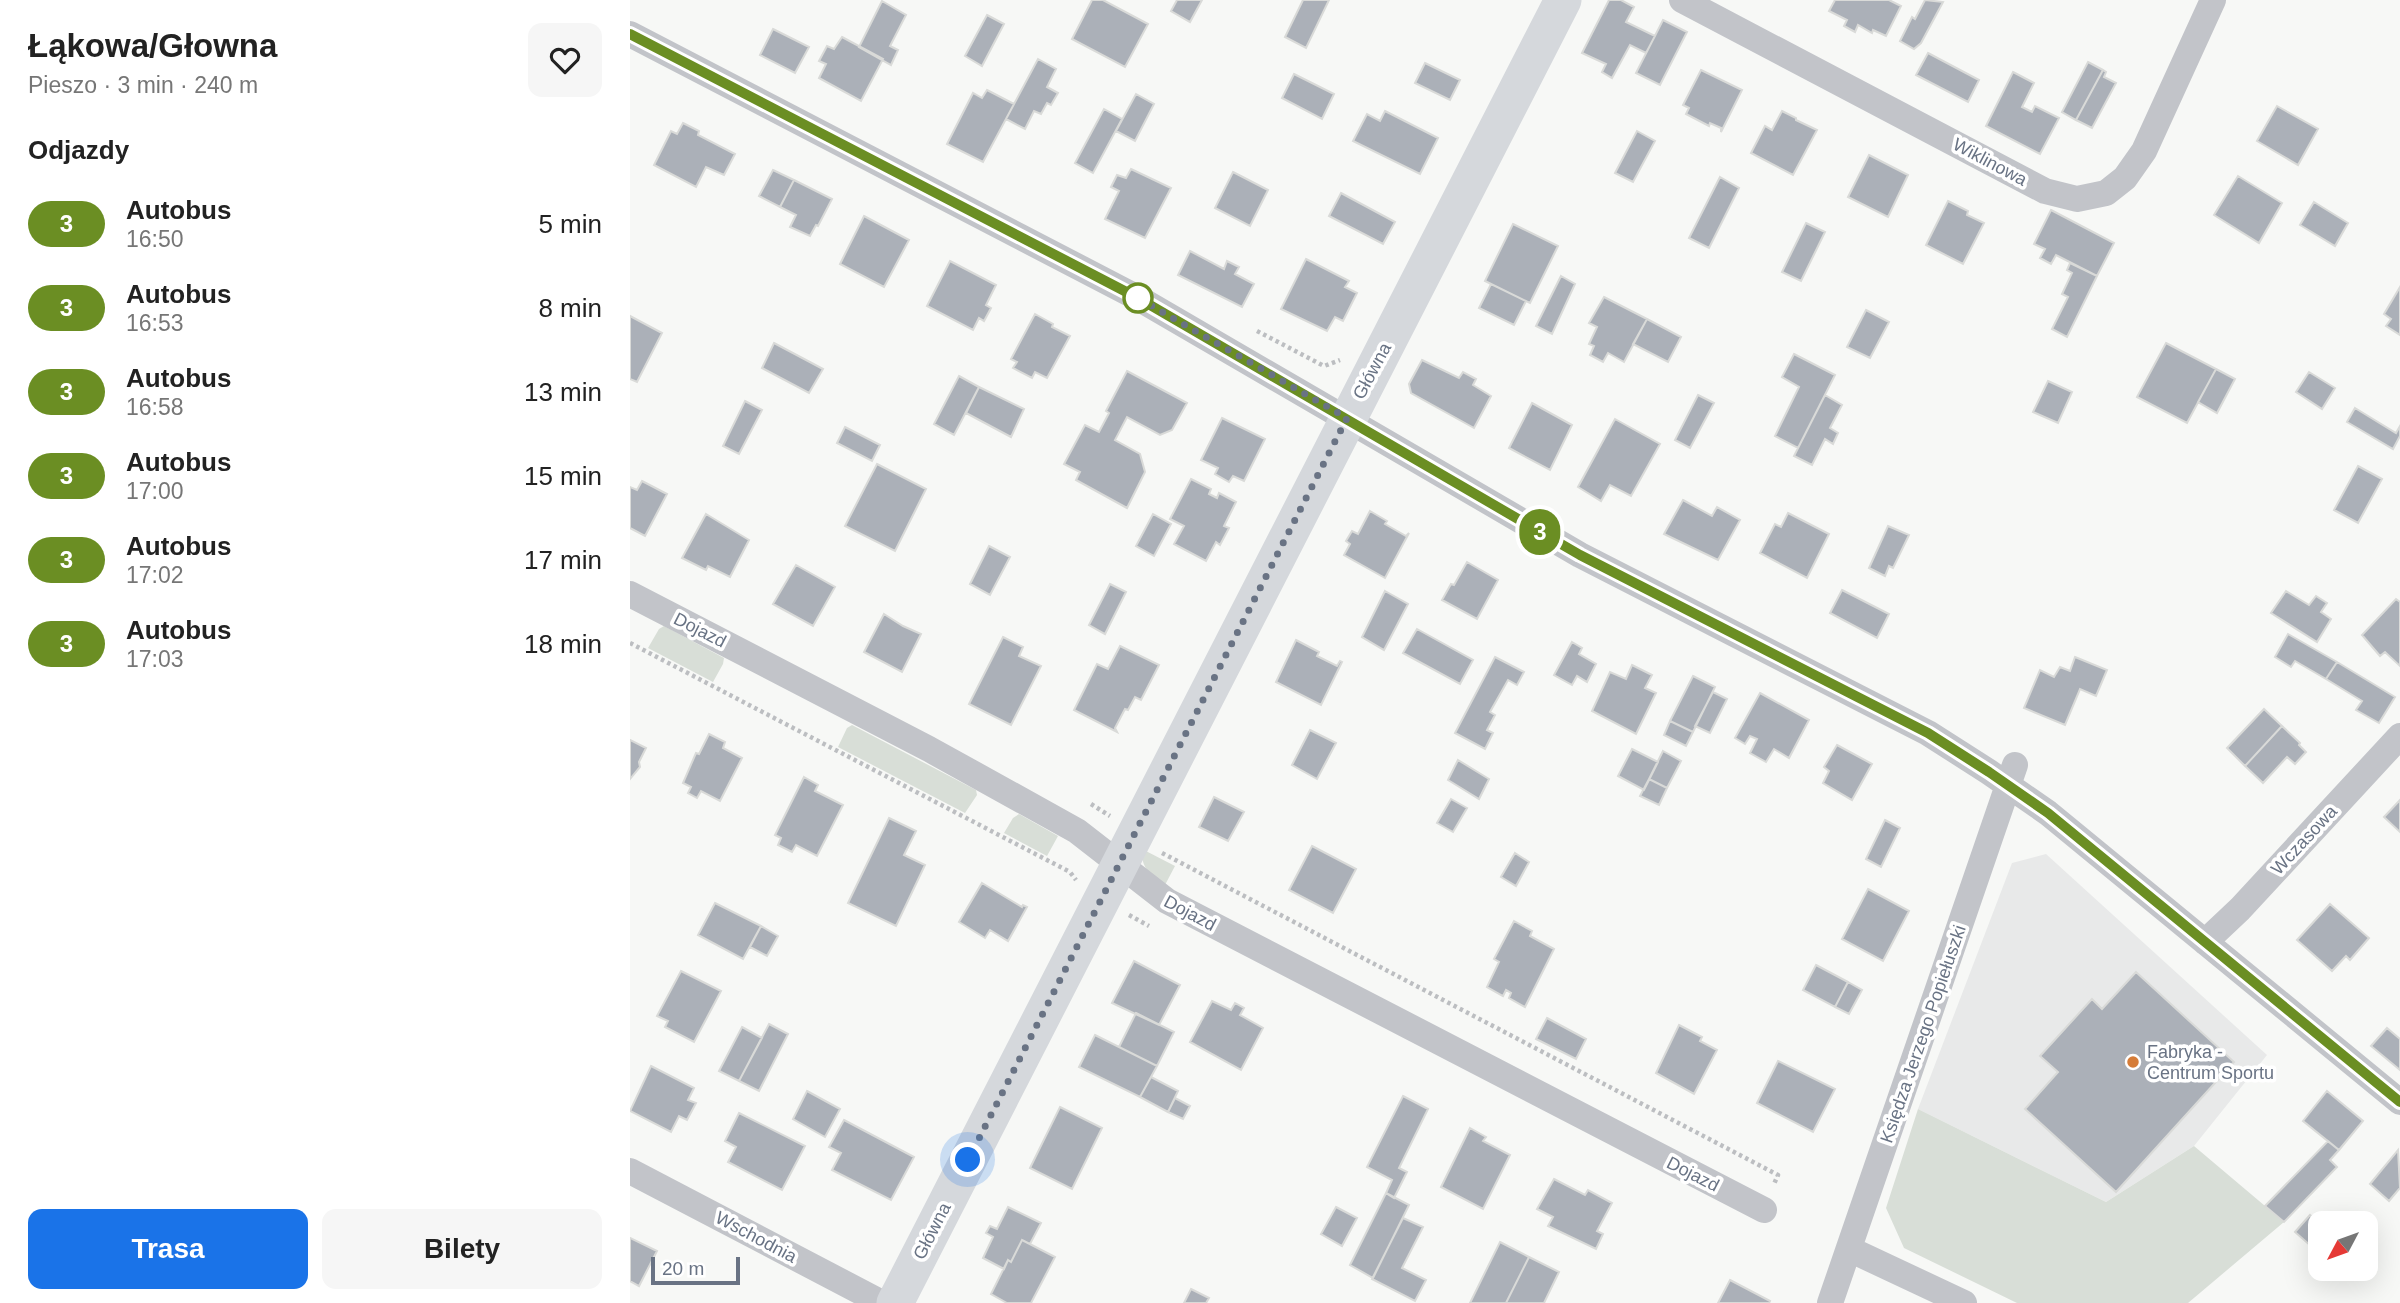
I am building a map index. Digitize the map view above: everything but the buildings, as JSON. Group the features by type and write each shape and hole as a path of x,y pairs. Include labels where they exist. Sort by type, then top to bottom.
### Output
{"street":[{"name":"Główna","path":"895,1303 1563,0"},
{"name":"Wiklinowa","path":"1682,0 2046,191 2077,199 2106,193 2125,178 2144,151 2213,0"},
{"path":"630,34 1138,298 1580,555 2012,775 2048,813 2400,1102"},
{"name":"Dojazd","path":"630,594 941,755 1077,831 1125,850 1167,901 1764,1210"},
{"name":"Wczasowa","path":"2205,942 2240,909 2400,736"},
{"name":"Księdza Jerzego Popiełuszki","path":"1830,1303 2012,775"},
{"name":"Wschodnia","path":"630,1171 882,1303"},
{"path":"1849,1249 1964,1303"}],"path":[{"path":"1311,359 1324,366 1349,357"},
{"path":"1079,798 1103,810 1125,850 1778,1175 1764,1210"}],"shaded area":[{"path":"664,626 724,658 713,682 648,648 659,629"},
{"path":"852,725 976,790 977,795 965,813 838,747 847,728"},
{"path":"1019,814 1058,836 1047,856 1004,833 1013,818"},
{"path":"1142,849 1175,866 1165,885 1145,866"},
{"path":"2046,854 2267,1055 2194,1146 2106,1202 1918,1109 2012,863"},
{"path":"1918,1109 2106,1202 2194,1146 2284,1222 2188,1303 2017,1303 1904,1248 1886,1208"}],"bus line":[{"name":"3","path":"630,34 1138,298 1580,555 1928,733 2048,813 2400,1102"}],"place":[{"name":"Fabryka - Centrum Sportu","path":"2133,1062"}],"route":[{"path":"968,1160 1347,418 1138,298"}]}
